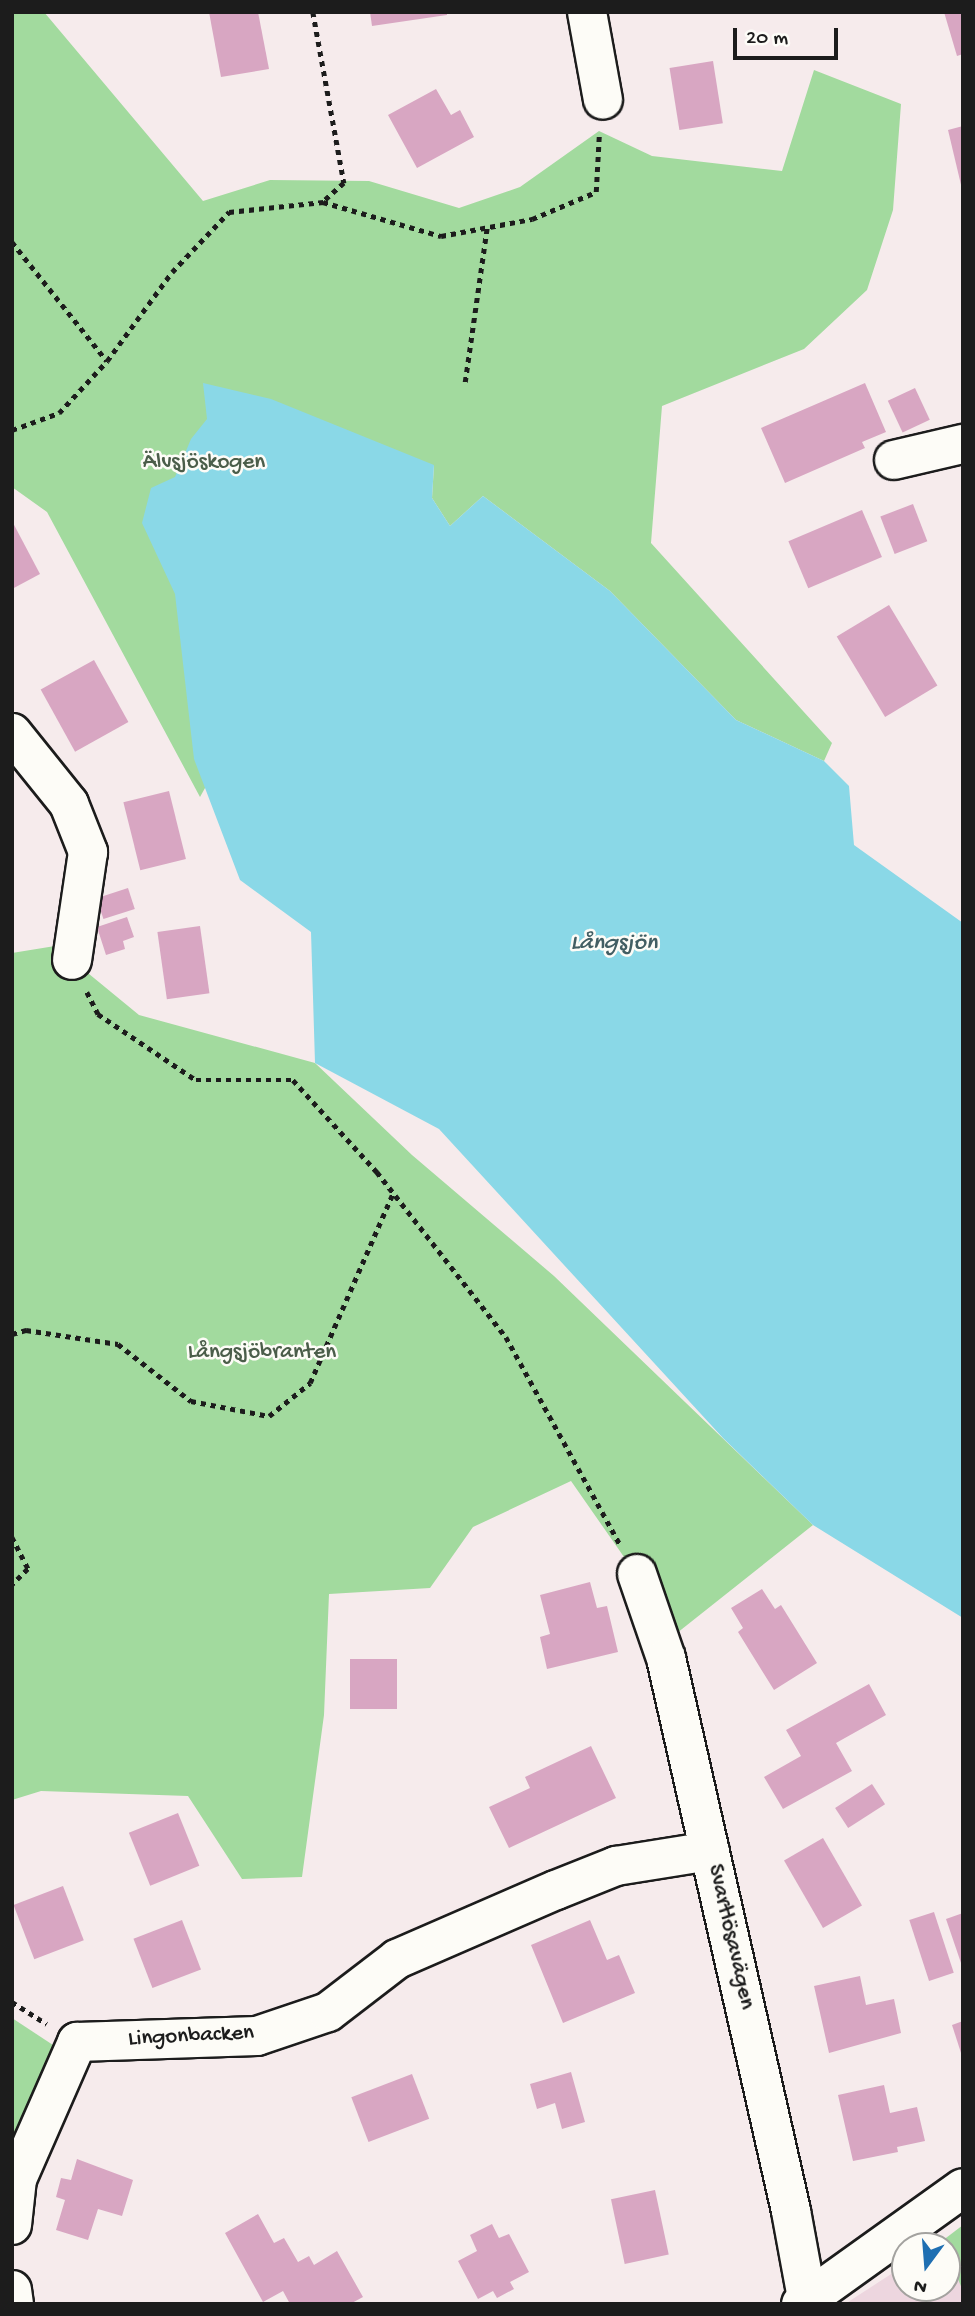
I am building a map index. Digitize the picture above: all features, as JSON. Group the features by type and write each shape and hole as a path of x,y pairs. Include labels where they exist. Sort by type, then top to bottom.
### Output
{"street":[{"path":"587,12 603,100"},
{"path":"894,460 963,444"},
{"path":"12,733 69,804 88,852 72,960"},
{"name":"Svartlösavägen","path":"637,1574 666,1658 791,2211 806,2302"},
{"name":"Lingonbacken","path":"12,2225 17,2179 77,2042 257,2036 328,2011 397,1959 556,1890 616,1866 710,1851"},
{"path":"806,2302 963,2188"},
{"path":"12,2290 14,2304"}],"path":[{"path":"313,12 344,183 323,202"},
{"path":"12,430 59,413 107,361 172,272 229,212 323,202 442,236 532,219 596,192 603,100"},
{"path":"465,382 487,227"},
{"path":"12,242 107,361"},
{"path":"72,960 98,1014 196,1080 293,1080 377,1172 506,1337 637,1574"},
{"path":"12,1334 26,1330 118,1344 191,1401 269,1416 310,1383 393,1194"},
{"path":"12,1538 27,1569 12,1585"}],"shaded area":[{"path":"963,2245 963,2304 845,2304 891,2274 891,2302 961,2302"}],"green space":[{"name":"Älvsjöskogen","path":"12,12 44,12 203,201 270,180 369,181 459,208 520,187 599,131 652,156 782,171 814,70 901,104 893,210 867,290 804,349 662,406 651,543 832,743 824,761 736,720 610,591 483,496 450,526 432,498 434,465 316,589 200,797 47,512 12,487"},
{"name":"Långsjöbranten","path":"55,946 139,1015 315,1063 412,1155 554,1276 813,1525 677,1633 571,1481 473,1527 430,1588 329,1594 324,1715 302,1877 242,1879 188,1796 41,1791 12,1800 12,953"},
{"path":"12,2018 53,2045 12,2144"},
{"path":"963,2225 963,2291 961,2232 954,2232"}],"water":[{"name":"Långsjön","path":"203,383 271,399 434,465 432,498 450,526 483,496 610,591 736,720 824,761 849,786 854,845 963,923 963,1618 813,1525 723,1438 439,1129 315,1063 311,932 240,880 194,759 175,594 142,523 151,488 175,477 191,439 207,419"}],"building":[{"path":"209,12 258,12 269,69 221,77"},
{"path":"370,12 447,12 447,15 372,26"},
{"path":"944,12 963,12 963,54 957,56"},
{"path":"713,61 723,123 679,130 670,68"},
{"path":"436,89 451,115 460,110 474,137 417,168 388,115"},
{"path":"963,126 963,189 962,189 948,130"},
{"path":"865,383 886,432 862,442 865,448 785,483 761,428"},
{"path":"915,388 930,420 903,432 888,401"},
{"path":"913,504 927,541 895,554 880,517"},
{"path":"862,510 882,557 808,588 788,541"},
{"path":"12,521 40,574 12,589"},
{"path":"889,605 937,686 885,717 837,636"},
{"path":"94,660 128,722 75,752 41,690"},
{"path":"169,791 186,859 140,870 123,802"},
{"path":"128,888 135,909 103,919 97,898"},
{"path":"127,917 134,937 123,941 125,949 106,955 97,927"},
{"path":"200,926 209,993 167,999 157,932"},
{"path":"590,1582 597,1608 607,1606 618,1652 547,1669 540,1637 550,1634 540,1595"},
{"path":"762,1589 775,1609 781,1605 817,1663 774,1690 738,1632 743,1628 731,1608"},
{"path":"350,1659 397,1659 397,1709 350,1709"},
{"path":"869,1684 886,1715 836,1743 852,1771 783,1809 764,1777 801,1756 786,1730"},
{"path":"591,1746 616,1798 509,1848 489,1807 530,1788 525,1777"},
{"path":"872,1784 885,1804 848,1828 835,1808"},
{"path":"178,1813 199,1866 150,1886 129,1833"},
{"path":"823,1838 862,1906 823,1928 784,1860"},
{"path":"63,1886 84,1940 34,1959 14,1905"},
{"path":"934,1912 954,1973 929,1981 909,1920"},
{"path":"963,1913 963,1962 961,1963 946,1919"},
{"path":"182,1920 201,1969 152,1988 133,1939"},
{"path":"590,1920 607,1960 619,1955 635,1993 563,2023 531,1945"},
{"path":"860,1976 866,2005 894,1999 901,2033 829,2053 814,1986"},
{"path":"963,2021 963,2056 962,2056 952,2025"},
{"path":"571,2072 585,2122 562,2129 555,2103 537,2109 530,2084"},
{"path":"412,2074 429,2119 369,2142 351,2097"},
{"path":"884,2085 890,2113 917,2107 925,2141 897,2147 898,2152 853,2161 838,2095"},
{"path":"77,2159 133,2180 122,2216 98,2209 88,2240 56,2230 65,2200 56,2197 61,2178 71,2180"},
{"path":"655,2190 669,2255 625,2264 611,2199"},
{"path":"258,2214 274,2243 284,2238 298,2262 309,2256 314,2265 337,2251 363,2297 350,2304 290,2304 283,2291 263,2302 225,2233"},
{"path":"492,2224 499,2238 509,2234 529,2272 510,2282 514,2289 497,2298 493,2291 478,2299 458,2261 477,2251 470,2235"}]}
